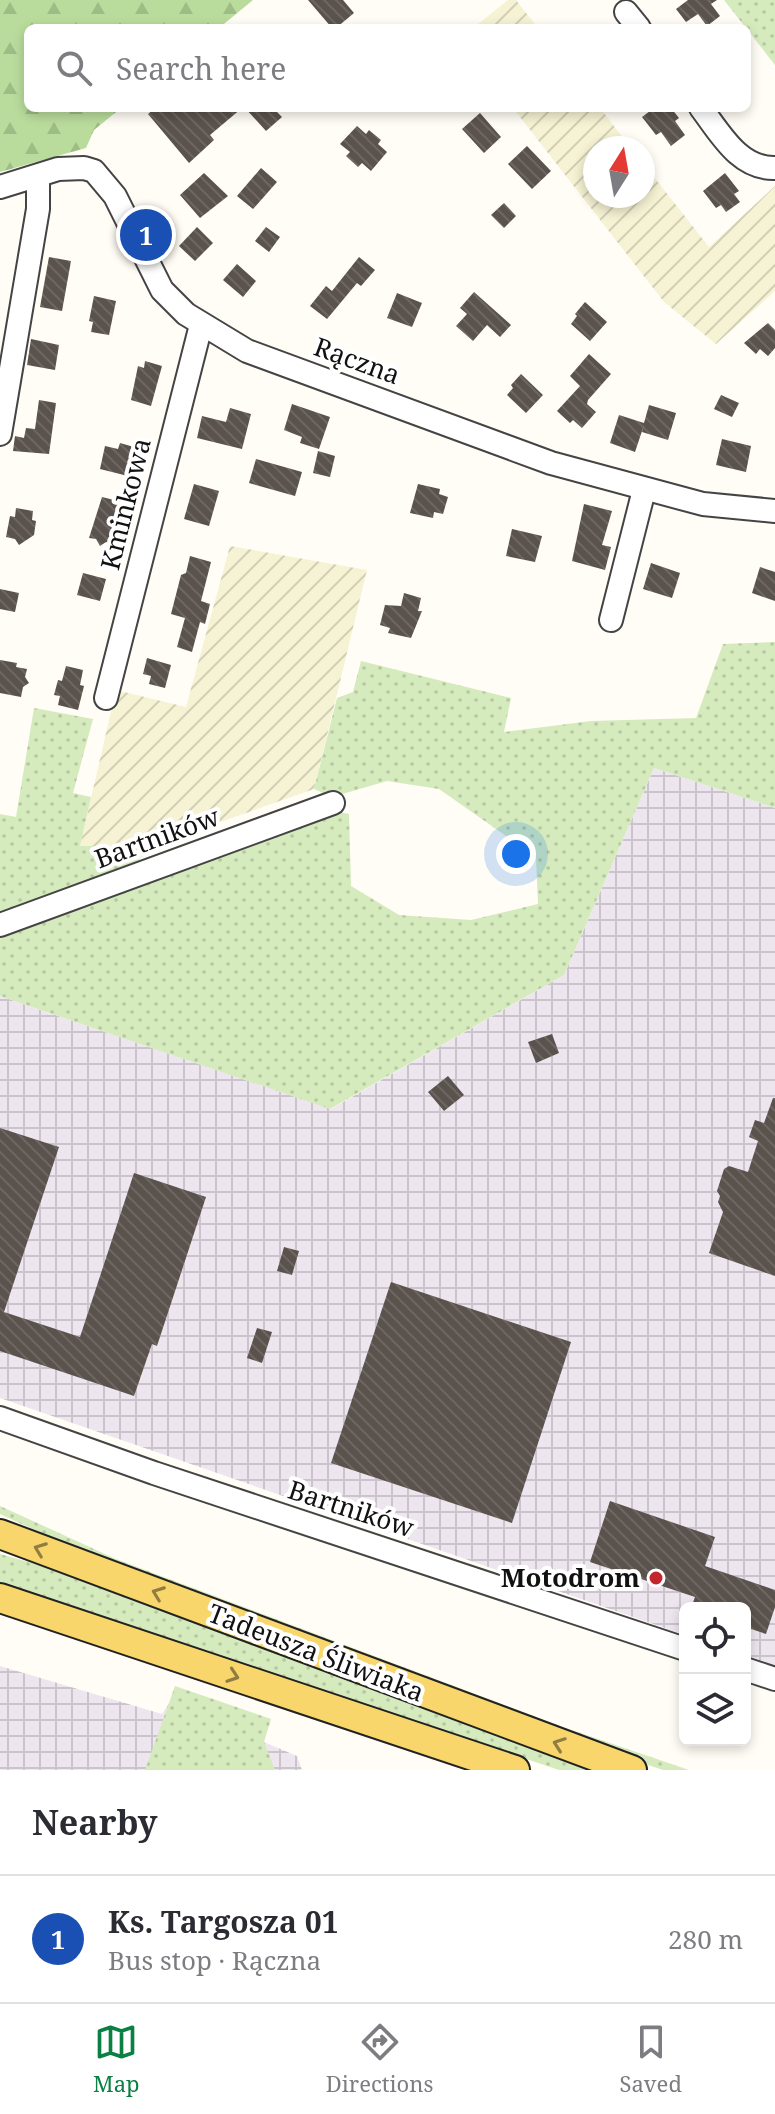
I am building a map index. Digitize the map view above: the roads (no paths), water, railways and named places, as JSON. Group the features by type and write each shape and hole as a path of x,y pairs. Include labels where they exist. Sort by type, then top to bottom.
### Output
{"main road":[{"name":"Tadeusza Śliwiaka","path":"0,1534 632,1770"},
{"name":"Tadeusza Śliwiaka","path":"0,1598 515,1770"}],"street":[{"path":"704,112 738,156 766,168 775,168"},
{"name":"Rączna","path":"0,187 76,167 98,174 115,196 162,290 201,325 247,351 551,463 703,504 775,511"},
{"path":"0,434 38,209 38,176"},
{"name":"Kminkowa","path":"106,698 201,325"},
{"path":"611,620 644,490"},
{"name":"Bartników","path":"0,925 333,803"},
{"name":"Bartników","path":"0,1418 154,1473 679,1647"},
{"path":"751,1671 775,1679"}],"place":[{"name":"Ks. Targosza 01","path":"146,235"},
{"name":"Motodrom","path":"656,1578"}]}
